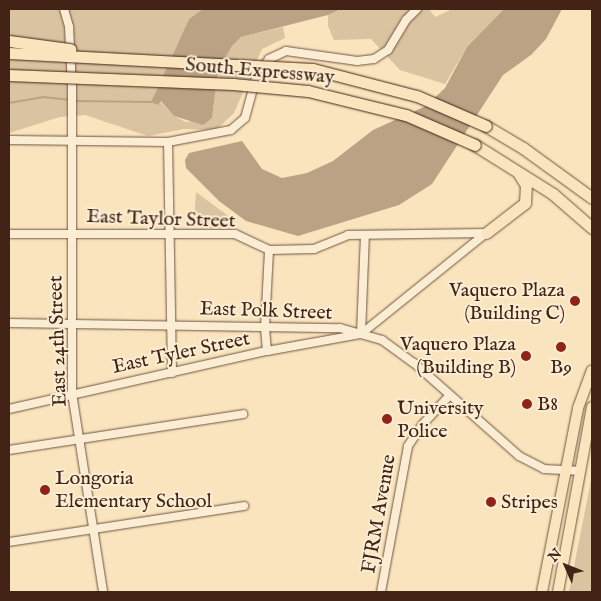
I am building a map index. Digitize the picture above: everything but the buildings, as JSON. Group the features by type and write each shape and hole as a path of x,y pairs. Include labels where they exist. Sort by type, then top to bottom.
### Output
{"highway":[{"path":"9,41 144,58"},
{"name":"South Expressway","path":"9,53 283,65 341,74 417,96 486,126 523,148 592,198"},
{"name":"South Expressway","path":"9,75 259,85 337,96 406,115 475,145 553,194 592,228"},
{"path":"9,82 165,81"},
{"path":"486,233 525,203 526,185 517,170"}],"main road":[{"path":"542,592 564,470 578,408 592,370"},
{"path":"558,592 578,471 592,407"}],"street":[{"name":"East 24th Street","path":"64,9 69,27 73,117 72,393 103,592"},
{"path":"9,140 168,142 221,134 239,126 249,110 257,74 277,54 286,51 357,61 374,59 388,50 406,20 417,9"},
{"path":"168,142 168,324 172,373"},
{"path":"361,334 486,233"},
{"name":"East Taylor Street","path":"9,234 235,234 269,250 314,249 348,235 486,233"},
{"path":"361,334 365,235"},
{"path":"268,351 265,327 269,250"},
{"name":"East Polk Street","path":"9,323 340,328 382,340 414,363 448,396 519,456 544,469 578,471"},
{"name":"East Tyler Street","path":"9,409 72,393 268,351 361,334"},
{"name":"FJRM Avenue","path":"381,592 408,446 422,425 448,396"},
{"path":"9,450 243,414"},
{"path":"9,542 244,506"}],"shaded area":[{"path":"9,9 203,9 189,19 151,102 160,101 174,116 186,122 212,118 218,71 232,46 241,37 283,27 285,38 262,49 234,113 216,130 184,129 148,136 85,115 60,117 9,133"},
{"path":"203,9 341,9 328,15 241,37 232,46 218,71 212,118 203,125 174,116 161,101 158,105 151,102 189,19"},
{"path":"341,9 429,9 435,17 453,9 504,9 467,47 445,84 400,70 371,39 334,40 328,26 328,15"},
{"path":"504,9 562,9 546,39 531,55 503,75 432,184 399,205 298,236 246,221 219,201 186,168 185,160 189,153 242,141 262,169 282,178 307,173 333,161 373,130 426,106 445,88 467,47"},
{"path":"196,192 235,221 234,227 202,228 194,222"},
{"path":"592,475 592,592 569,592"}],"waterway":[{"path":"9,103 43,97 71,100"},
{"path":"75,101 151,102"}],"place":[{"name":"Vaquero Plaza (Building C)","path":"575,301"},
{"name":"B9","path":"561,347"},
{"name":"Vaquero Plaza (Building B)","path":"526,356"},
{"name":"B8","path":"527,404"},
{"name":"University Police","path":"387,419"},
{"name":"Longoria Elementary School","path":"45,490"},
{"name":"Stripes","path":"491,502"}]}
